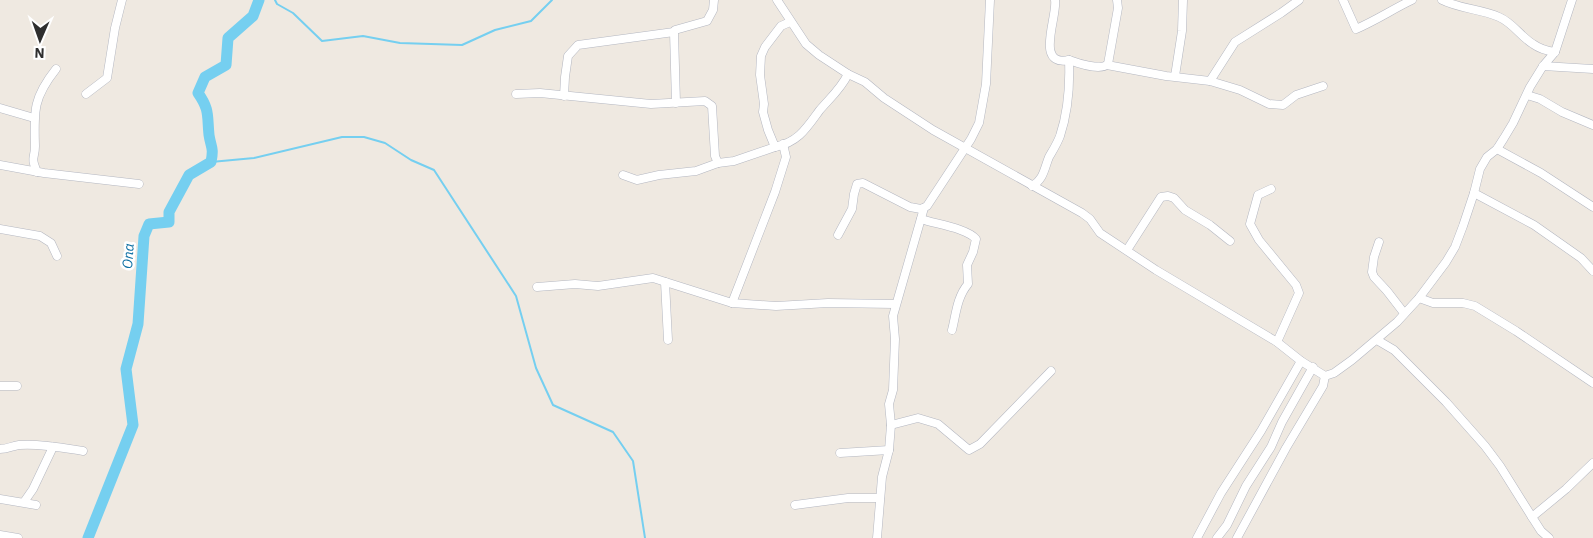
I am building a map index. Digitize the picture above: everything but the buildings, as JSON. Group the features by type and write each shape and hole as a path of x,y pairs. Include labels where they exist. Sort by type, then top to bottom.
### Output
{"street":[{"path":"86,94 107,78 115,28 122,0"},
{"path":"564,96 564,78 568,56 578,45 674,32 675,30 707,21 713,10 714,0"},
{"path":"777,0 806,44 819,55 848,74 865,82 884,98 933,130 1087,216 1100,233 1171,280 1277,342 1325,376"},
{"path":"877,538 882,477 889,450 891,424 889,404 893,390 895,339 893,316 895,304 924,208 976,130 986,84 990,0"},
{"path":"1055,0 1053,25 1050,31 1050,51 1054,57 1059,60 1069,60 1102,68 1109,62 1118,8 1117,0"},
{"path":"1175,76 1182,31 1183,0"},
{"path":"1210,81 1236,42 1299,0"},
{"path":"1343,0 1356,29 1371,23 1389,11 1412,0"},
{"path":"1436,0 1442,0 1500,17 1511,23 1532,44 1544,50 1555,52"},
{"path":"1325,376 1334,373 1352,360 1397,322 1439,273 1455,247 1474,193 1480,169 1487,157 1497,149 1513,124 1543,66 1555,52 1570,1"},
{"path":"774,147 763,112 764,104 760,75 762,56 765,47 781,26 790,22"},
{"path":"674,32 676,103"},
{"path":"1032,186 1042,178 1049,158 1060,137 1067,100 1069,60"},
{"path":"1107,65 1210,81 1240,90 1270,104 1283,105 1296,95 1323,86"},
{"path":"1543,66 1593,69"},
{"path":"38,172 32,158 35,149 34,118 36,102 41,90 56,69"},
{"path":"623,175 637,180 659,175 696,171 718,163 734,161 794,140 806,130 844,84 848,74"},
{"path":"516,94 540,93 651,104 705,101 712,106 715,156 718,163"},
{"path":"1527,95 1593,125"},
{"path":"0,108 34,118"},
{"path":"732,303 775,192 786,156 783,144"},
{"path":"1497,149 1540,173 1593,207"},
{"path":"0,165 38,172 139,184"},
{"path":"838,235 852,209 857,184 864,183 918,210 924,208"},
{"path":"1271,189 1258,195 1250,224 1259,240 1296,285 1298,293 1277,342"},
{"path":"1474,193 1540,229 1581,258 1593,271"},
{"path":"1127,250 1157,202 1161,197 1168,196 1174,198 1185,210 1210,225 1230,241"},
{"path":"920,219 952,226 976,239 973,252 966,265 968,284 958,302 952,330"},
{"path":"0,229 40,236 51,243 57,256"},
{"path":"1379,242 1372,272 1404,313"},
{"path":"537,287 575,284 598,286 653,278 732,303 776,306 828,303 895,304"},
{"path":"665,282 668,340"},
{"path":"1419,298 1434,303 1463,303 1475,306 1516,331 1593,384"},
{"path":"1377,340 1394,350 1446,402 1485,446 1500,466 1541,531 1549,538"},
{"path":"1197,538 1220,493 1261,431 1301,360"},
{"path":"1217,538 1227,525 1246,486 1271,447 1282,422 1313,367"},
{"path":"891,424 918,418 938,424 969,450 980,444 1051,371"},
{"path":"1237,538 1286,448 1323,386 1325,376"},
{"path":"0,386 17,386"},
{"path":"0,448 19,445 83,451"},
{"path":"24,502 53,447"},
{"path":"840,453 889,450"},
{"path":"1532,517 1566,489 1593,463"},
{"path":"795,505 848,498 880,498"},
{"path":"0,499 36,504"},
{"path":"0,535 18,538"}],"waterway":[{"name":"Ona","path":"88,538 133,425 126,369 138,324 144,236 149,224 169,222 169,212 189,175 211,162 212,150 207,113 205,104 198,93 205,77 226,65 228,38 253,16 259,0"},
{"path":"275,0 277,4 293,13 322,41 363,36 400,43 462,45 495,30 531,21 552,0"},
{"path":"211,162 254,158 342,137 364,137 385,143 411,160 434,170 516,296 536,368 553,405 613,432 633,461 645,538"}]}
